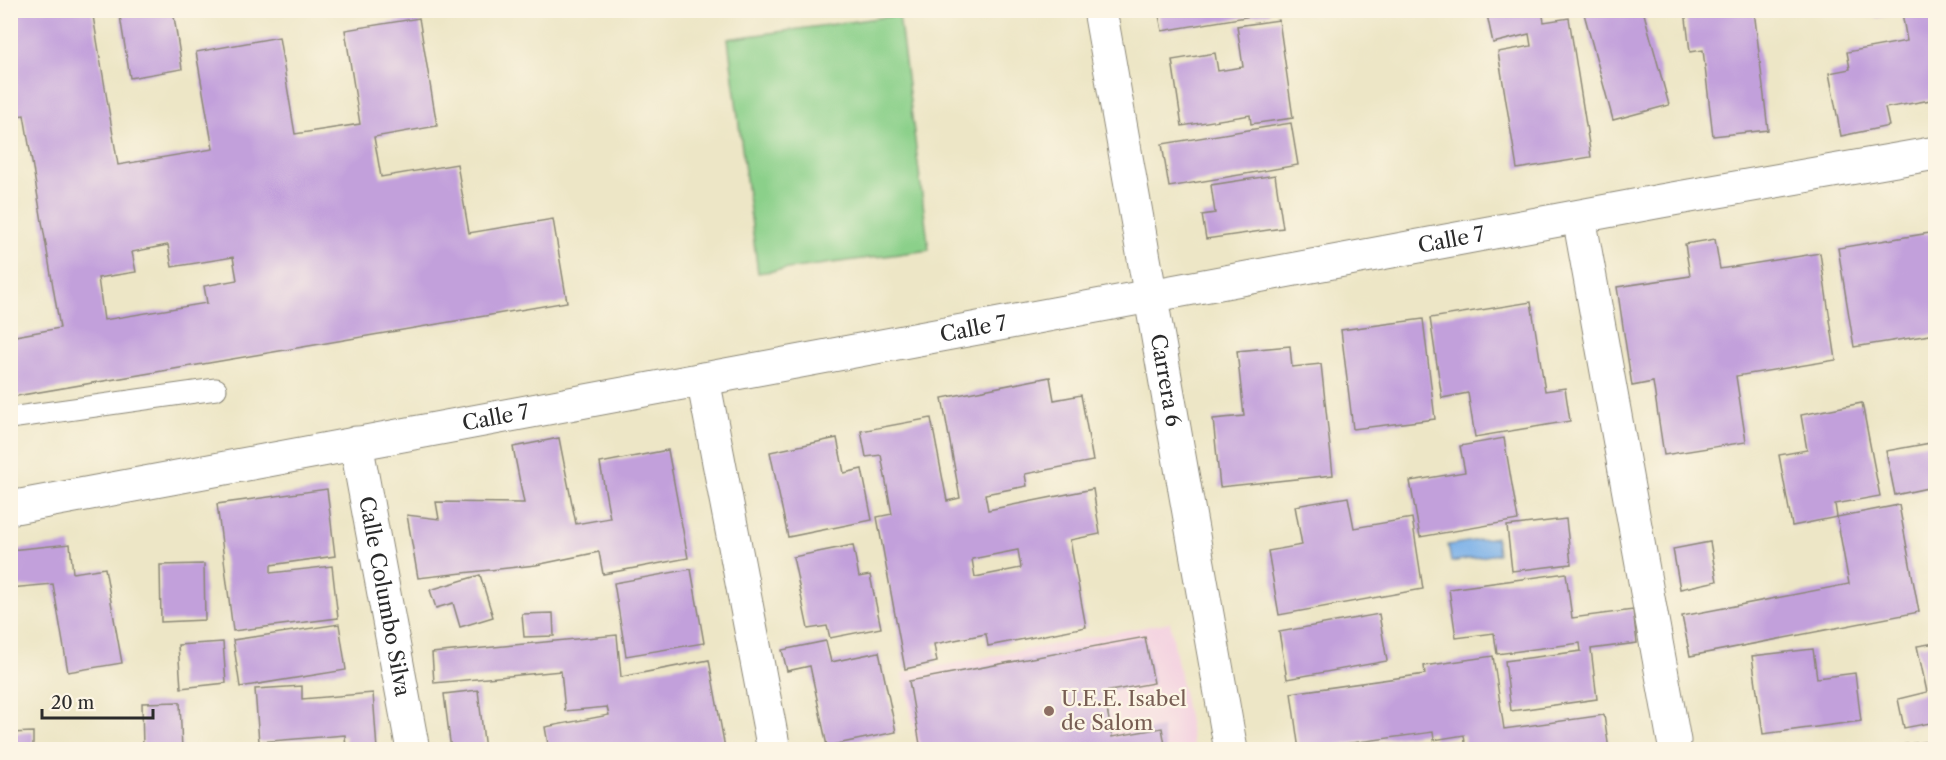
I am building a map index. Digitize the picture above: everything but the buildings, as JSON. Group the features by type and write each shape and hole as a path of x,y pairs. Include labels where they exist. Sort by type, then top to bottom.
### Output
{"street":[{"name":"Carrera 6","path":"1100,10 1231,750"},
{"name":"Calle 7","path":"10,508 1935,153"},
{"path":"1579,217 1674,741"},
{"path":"703,379 774,750"},
{"name":"Calle Columbo Silva","path":"356,443 413,750"}],"lane":[{"path":"10,418 216,389"}],"shaded area":[{"name":"U.E.E. Isabel de Salom","path":"1170,622 1194,749 918,749 903,673"}],"green space":[{"path":"899,15 929,250 758,273 728,39"}],"water":[{"path":"1496,537 1498,554 1451,562 1448,545"}],"place":[{"name":"U.E.E. Isabel de Salom","path":"1049,711"}]}
